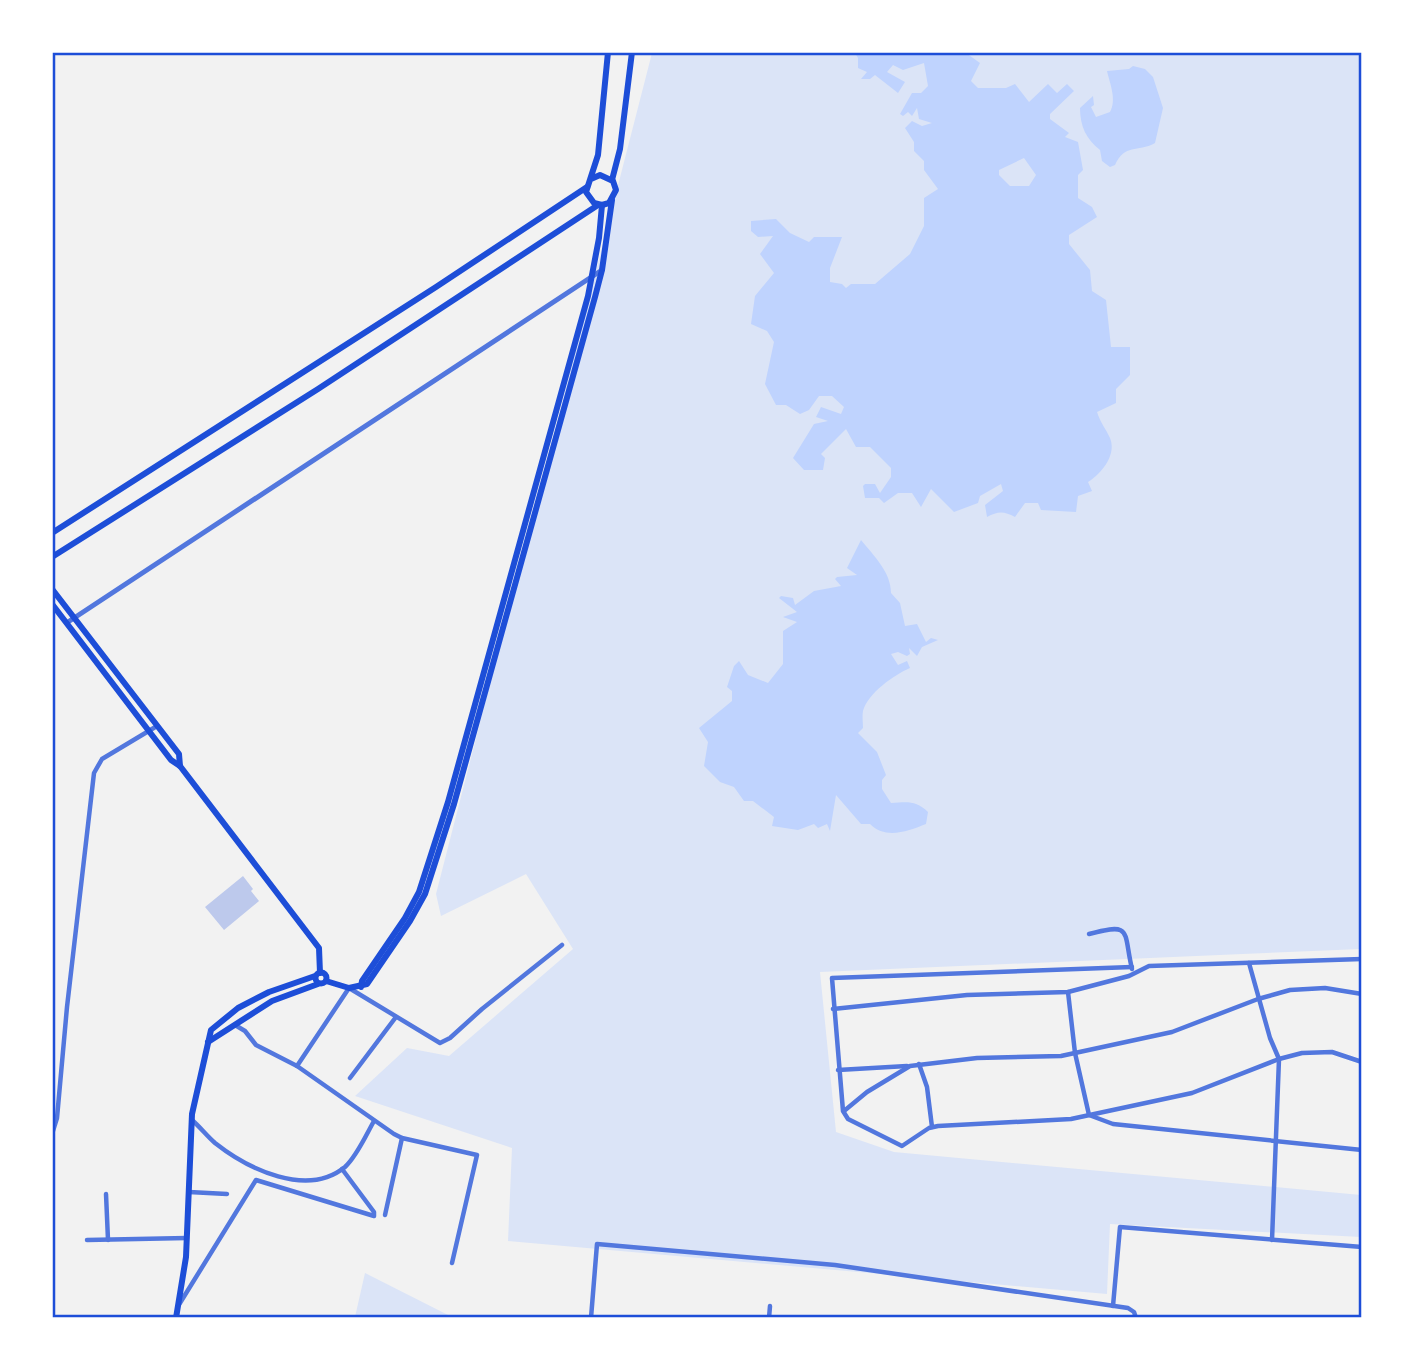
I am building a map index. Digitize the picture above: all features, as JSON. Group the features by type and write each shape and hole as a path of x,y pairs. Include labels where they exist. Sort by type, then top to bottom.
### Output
{"main road":[{"path":"52,533 587,187 598,155 608,52"},
{"path":"208,1042 272,1001 326,981 349,988 367,984 425,894 602,270 612,200 616,190 612,180 620,149 632,52"},
{"path":"591,179 600,176 612,180"},
{"path":"587,187 588,197 600,205"},
{"path":"52,556 600,205 612,200"},
{"path":"514,576 593,274 600,205"},
{"path":"52,589 179,754 180,766"},
{"path":"52,604 319,948 318,984"},
{"path":"176,1318 184,1280 188,1238 192,1119 211,1030 238,1008 270,992 318,974 325,975 326,981"}],"street":[{"path":"68,622 602,270"},
{"path":"52,1134 57,1118 68,993 94,773 102,759 157,726"},
{"path":"1089,934 1115,927 1122,929 1133,970"},
{"path":"297,1066 349,988 435,1042 444,1042 562,945"},
{"path":"833,1009 967,995 1068,992 1149,966 1362,959"},
{"path":"1249,963 1270,1038 1279,1059 1272,1240"},
{"path":"1133,970 832,978 843,1111 848,1119 902,1146 932,1127 1048,1122 1192,1093 1279,1059 1302,1053 1321,1051 1345,1055 1362,1062"},
{"path":"838,1070 910,1066 977,1058 1043,1058 1172,1032 1258,999 1308,987 1343,989 1362,994"},
{"path":"1068,992 1075,1053 1089,1115"},
{"path":"350,1078 396,1017"},
{"path":"235,1025 245,1031 256,1045 297,1066 402,1138 477,1155 452,1263"},
{"path":"919,1064 927,1087 932,1127"},
{"path":"843,1111 867,1092 910,1066"},
{"path":"1089,1115 1113,1124 1362,1150"},
{"path":"192,1119 213,1141 236,1157 284,1177 310,1181 342,1169 348,1164 374,1121"},
{"path":"385,1215 402,1138"},
{"path":"178,1306 256,1180 374,1216 374,1212 342,1169"},
{"path":"189,1192 227,1194"},
{"path":"106,1194 107,1240"},
{"path":"1113,1306 1120,1227 1362,1247"},
{"path":"87,1240 188,1238"},
{"path":"591,1318 597,1244 835,1265 1113,1306 1132,1310 1136,1318"},
{"path":"769,1318 770,1306"}],"shaded area":[{"path":"652,53 1361,53 1361,949 820,972 836,1132 894,1152 1361,1195 1361,1237 1110,1224 1107,1294 508,1241 512,1148 355,1096 407,1048 449,1056 573,949 526,874 441,916 436,894"},
{"path":"365,1273 452,1317 355,1317"}],"water":[{"path":"855,53 966,53 980,63 971,81 978,88 1006,88 1015,84 1029,102 1048,84 1057,93 1067,84 1074,91 1050,114 1050,119 1069,133 1065,137 1078,142 1083,170 1078,175 1078,198 1092,207 1097,217 1069,235 1069,244 1090,270 1092,291 1106,300 1111,347 1130,347 1130,375 1116,389 1116,403 1097,412 1112,444 1110,457 1103,469 1088,482 1092,491 1078,496 1076,512 1041,510 1038,503 1025,503 1015,517 1001,512 987,517 985,505 1003,491 1001,484 980,496 978,503 954,512 931,489 921,507 912,493 898,493 884,503 879,498 865,498 863,486 875,484 880,493 891,477 891,468 870,447 856,447 846,429 821,454 825,458 823,470 804,470 793,458 814,424 828,421 816,417 821,407 841,414 844,407 832,396 819,396 809,410 800,414 786,405 776,405 765,384 774,342 767,331 751,324 755,296 774,273 760,254 773,236 758,237 751,231 751,221 776,219 790,233 809,242 814,237 842,237 830,268 830,282 842,284 846,288 851,284 875,284 910,254 924,226 924,198 938,189 924,170 924,161 914,151 914,142 905,128 912,121 922,126 932,123 919,119 917,108 912,116 908,112 903,116 900,114 912,93 921,93 928,86 924,63 903,70 893,65 887,72 905,82 898,93 875,75 870,79 861,79 867,72 858,68","holes":["1024,158 1036,175 1029,186 1010,186 999,175 999,170"]},
{"path":"1133,66 1145,69 1153,77 1163,108 1155,143 1127,151 1110,167 1102,161 1100,150 1085,132 1080,108 1093,96 1094,105 1091,107 1096,117 1110,112 1113,97 1107,71 1129,69"},
{"path":"861,540 885,571 891,593 900,603 905,626 917,624 926,642 931,638 938,640 922,647 917,656 909,648 910,654 907,656 898,652 891,654 898,665 907,661 910,668 889,680 870,698 863,711 863,728 858,733 877,752 886,775 882,780 882,789 891,803 907,802 919,805 928,812 926,824 897,833 883,832 870,824 861,824 836,795 830,831 827,824 818,828 814,824 798,830 772,826 774,817 753,801 744,801 734,787 720,782 704,766 708,742 699,728 732,701 732,691 727,687 734,666 739,661 748,675 768,683 783,664 783,631 797,622 783,617 797,612 779,598 793,598 795,605 814,591 841,586 835,579 837,577 857,575 847,568"}],"building":[{"path":"243,876 259,901 224,930 205,907"}]}
